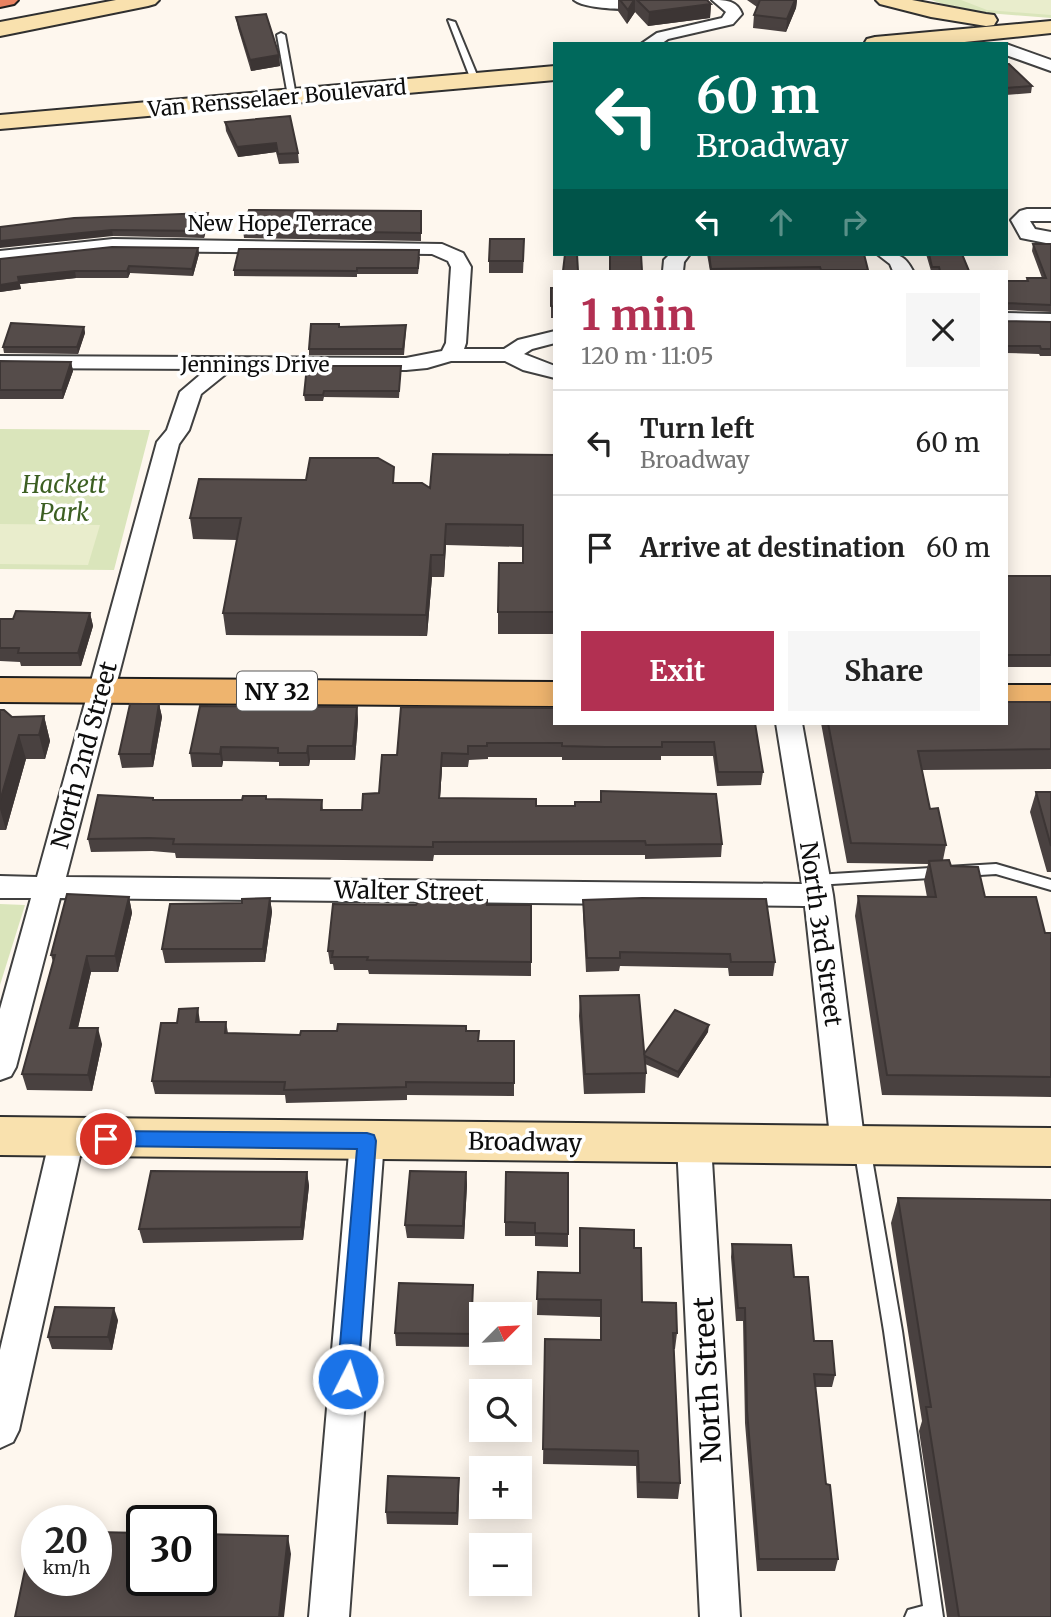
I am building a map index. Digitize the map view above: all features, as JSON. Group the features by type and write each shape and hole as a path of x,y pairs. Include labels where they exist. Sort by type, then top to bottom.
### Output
{"highway":[{"path":"0,0 7,0"}],"main road":[{"name":"NY 32","path":"0,690 553,694"},
{"path":"1008,697 1051,697"}],"street":[{"path":"0,29 148,0"},
{"path":"582,0 614,5 672,0"},
{"path":"652,42 663,36 727,21 734,14 733,10 720,0"},
{"path":"879,0 988,42"},
{"path":"887,0 975,18 1051,22"},
{"path":"896,42 1051,27"},
{"path":"1008,50 1051,66"},
{"name":"Van Rensselaer Boulevard","path":"0,122 553,73"},
{"path":"1051,215 1027,215 1020,222 1028,234 1051,238"},
{"name":"New Hope Terrace","path":"0,257 113,245 435,248 452,254 461,264 456,342 450,355"},
{"path":"889,256 898,261 902,270"},
{"path":"1008,319 1051,320"},
{"name":"Jennings Drive","path":"509,355 525,344 553,337"},
{"name":"Jennings Drive","path":"0,362 406,364 427,362 450,355 509,355 530,366 553,372"},
{"name":"North 2nd Street","path":"156,363 158,375 169,385 173,396 164,431 169,442"},
{"name":"North 2nd Street","path":"0,1068 169,442 179,431 191,393 214,377 225,364"},
{"name":"North 3rd Street","path":"789,725 817,887 855,1146"},
{"name":"Walter Street","path":"0,887 817,887"},
{"name":"Broadway","path":"0,1136 1051,1147"},
{"path":"0,1430 67,1138"},
{"path":"329,1617 367,1141"},
{"name":"North Street","path":"694,1144 720,1617"}],"lane":[{"path":"451,22 475,80"},
{"path":"281,35 292,96"},
{"path":"817,887 996,869 1051,885"},
{"path":"855,1146 893,1331 934,1615 915,1617"}],"green space":[{"path":"931,0 1051,0 1051,18 963,11"},
{"path":"961,0 1051,0 1051,15 987,10"},
{"name":"Hackett Park","path":"0,429 150,430 114,570 0,569"},
{"path":"0,524 100,525 88,565 0,564"},
{"path":"0,904 25,905 0,985"}],"building":[{"path":"620,0 634,0 628,10"},
{"path":"637,0 707,0 711,4 649,12"},
{"path":"760,0 795,0 787,19 754,15"},
{"path":"266,14 279,55 250,60 236,17"},
{"path":"1008,64 1009,64 1032,86 1008,88"},
{"path":"290,116 298,153 278,154 276,143 237,147 225,122"},
{"path":"249,210 421,211 421,233 243,230"},
{"path":"208,213 203,231 112,230 0,241 0,227 74,218"},
{"path":"490,239 524,239 523,261 489,261"},
{"path":"1033,244 1051,244 1051,305 1008,303 1008,281 1046,278"},
{"path":"112,247 198,248 192,269 129,266 127,271 75,271 18,277 19,282 0,285 0,259"},
{"path":"239,249 419,250 418,268 357,268 357,271 234,270"},
{"path":"565,256 577,256 578,270 563,270"},
{"path":"610,256 641,256 642,270 610,270"},
{"path":"709,256 864,256 868,270 821,270 820,267 711,269"},
{"path":"929,256 963,256 969,270 940,270 939,267 932,267"},
{"path":"551,288 553,288 553,306"},
{"path":"1008,321 1051,322 1051,349 1041,349 1040,346 1008,346"},
{"path":"11,323 84,327 77,347 3,347"},
{"path":"311,324 339,324 339,327 406,325 403,349 309,349"},
{"path":"0,361 71,362 62,390 0,390"},
{"path":"307,366 401,366 399,391 324,391 323,395 304,395"},
{"path":"433,454 553,455 553,612 498,612 499,563 523,563 523,525 446,524 444,555 431,555 426,615 223,613 241,518 190,518 199,479 306,480 310,458 378,458 394,467 393,483 422,483 430,488"},
{"path":"1008,576 1051,576 1051,655 1008,655"},
{"path":"16,611 90,613 78,653 18,653 19,648 0,648 0,619 13,619"},
{"path":"1008,702 1051,702 1051,749 918,751 930,809 938,808 946,845 851,843 828,725 1008,725"},
{"path":"130,704 159,704 151,754 119,754"},
{"path":"200,706 357,707 353,746 308,746 307,753 278,753 278,748 221,747 220,754 190,753"},
{"path":"401,707 553,708 553,725 755,725 763,772 718,772 714,742 662,742 662,747 487,743 487,746 468,746 468,754 442,753 439,798 536,799 536,806 575,806 575,802 601,802 601,791 716,794 722,844 646,845 645,841 433,842 433,847 173,844 174,839 88,839 98,795 153,800 242,800 243,796 266,796 266,799 322,800 321,810 362,810 363,794 379,793 382,755 397,755"},
{"path":"0,710 12,717 44,716 39,735 19,735 0,801"},
{"path":"1036,792 1051,792 1051,846"},
{"path":"949,860 951,866 978,867 985,897 1036,897 1045,933 1051,933 1051,1077 887,1075 858,896 936,897 929,861"},
{"path":"67,894 129,897 115,956 87,956 70,1028 98,1028 88,1075 22,1074 55,955 51,955"},
{"path":"270,898 263,949 162,949 170,904 242,903 242,899"},
{"path":"766,899 775,962 731,962 730,954 620,952 620,958 587,958 583,900"},
{"path":"419,900 487,900 487,905 531,905 531,962 367,960 368,957 332,957 333,951 328,951 333,904 416,905"},
{"path":"639,995 646,1073 585,1074 580,996"},
{"path":"198,1008 196,1022 226,1022 225,1033 300,1035 301,1031 337,1031 338,1024 466,1026 466,1031 479,1031 478,1041 514,1041 514,1083 406,1082 406,1087 284,1090 285,1082 152,1081 161,1023 177,1023 179,1009"},
{"path":"675,1010 709,1025 678,1072 644,1054"},
{"path":"151,1171 307,1172 301,1227 139,1229"},
{"path":"410,1171 466,1172 463,1226 405,1225"},
{"path":"506,1172 568,1173 568,1234 535,1233 535,1223 505,1222"},
{"path":"898,1198 1051,1200 1051,1617 959,1617 926,1407 931,1407"},
{"path":"580,1228 634,1230 634,1248 641,1248 642,1302 676,1303 677,1333 673,1333 680,1483 639,1482 638,1451 543,1449 545,1339 601,1340 601,1300 537,1299 538,1272 580,1273"},
{"path":"732,1244 791,1245 794,1277 808,1277 814,1341 832,1341 835,1375 814,1374 826,1484 830,1485 838,1559 759,1559 747,1410 745,1308 738,1308"},
{"path":"399,1283 473,1285 472,1302 469,1302 469,1334 395,1333"},
{"path":"55,1307 114,1308 108,1337 48,1337"},
{"path":"388,1476 459,1478 457,1513 386,1512"},
{"path":"112,1532 126,1533 126,1596 217,1596 217,1534 288,1536 279,1617 15,1617 21,1588 21,1596 112,1596"}],"route":[{"path":"106,1139 367,1141 348,1379"}]}
